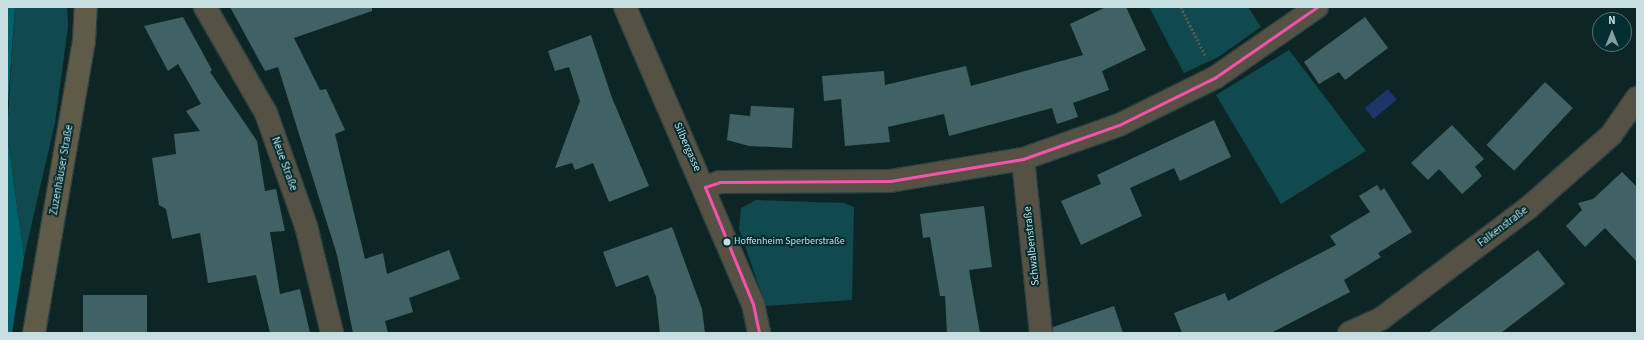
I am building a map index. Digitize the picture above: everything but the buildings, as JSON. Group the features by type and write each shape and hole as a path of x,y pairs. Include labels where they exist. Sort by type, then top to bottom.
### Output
{"main road":[{"name":"Zuzenhäuser Straße","path":"34,333 84,41 86,7"}],"street":[{"name":"Neue Straße","path":"204,7 266,112 306,226 332,333"},
{"name":"Silbergasse","path":"626,7 705,187 753,304 759,333"},
{"path":"705,187 720,182 890,181 1023,160 1119,125 1216,77 1317,7"},
{"name":"Falkenstraße","path":"1349,333 1382,318 1528,208 1611,135 1637,98"},
{"name":"Schwalbenstraße","path":"1023,160 1041,333"}],"path":[{"path":"1181,7 1216,77"}],"shaded area":[{"path":"7,7 15,7 7,117"},
{"path":"15,7 67,7 68,26 55,123 24,257 7,134"},
{"path":"1149,7 1248,7 1261,27 1218,57 1184,73"},
{"path":"1289,50 1366,151 1281,204 1216,95"},
{"path":"1388,89 1397,100 1373,119 1365,108"},
{"path":"7,134 24,257 12,333 7,333"},
{"path":"756,200 844,203 854,207 852,300 766,306 739,229 741,208"}],"transit line":[{"path":"705,187 720,182 890,181 1023,159 1119,125 1216,77 1317,7"},
{"path":"705,187 753,304 759,333"}],"place":[{"name":"Hoffenheim Sperberstraße","path":"727,242"}]}
